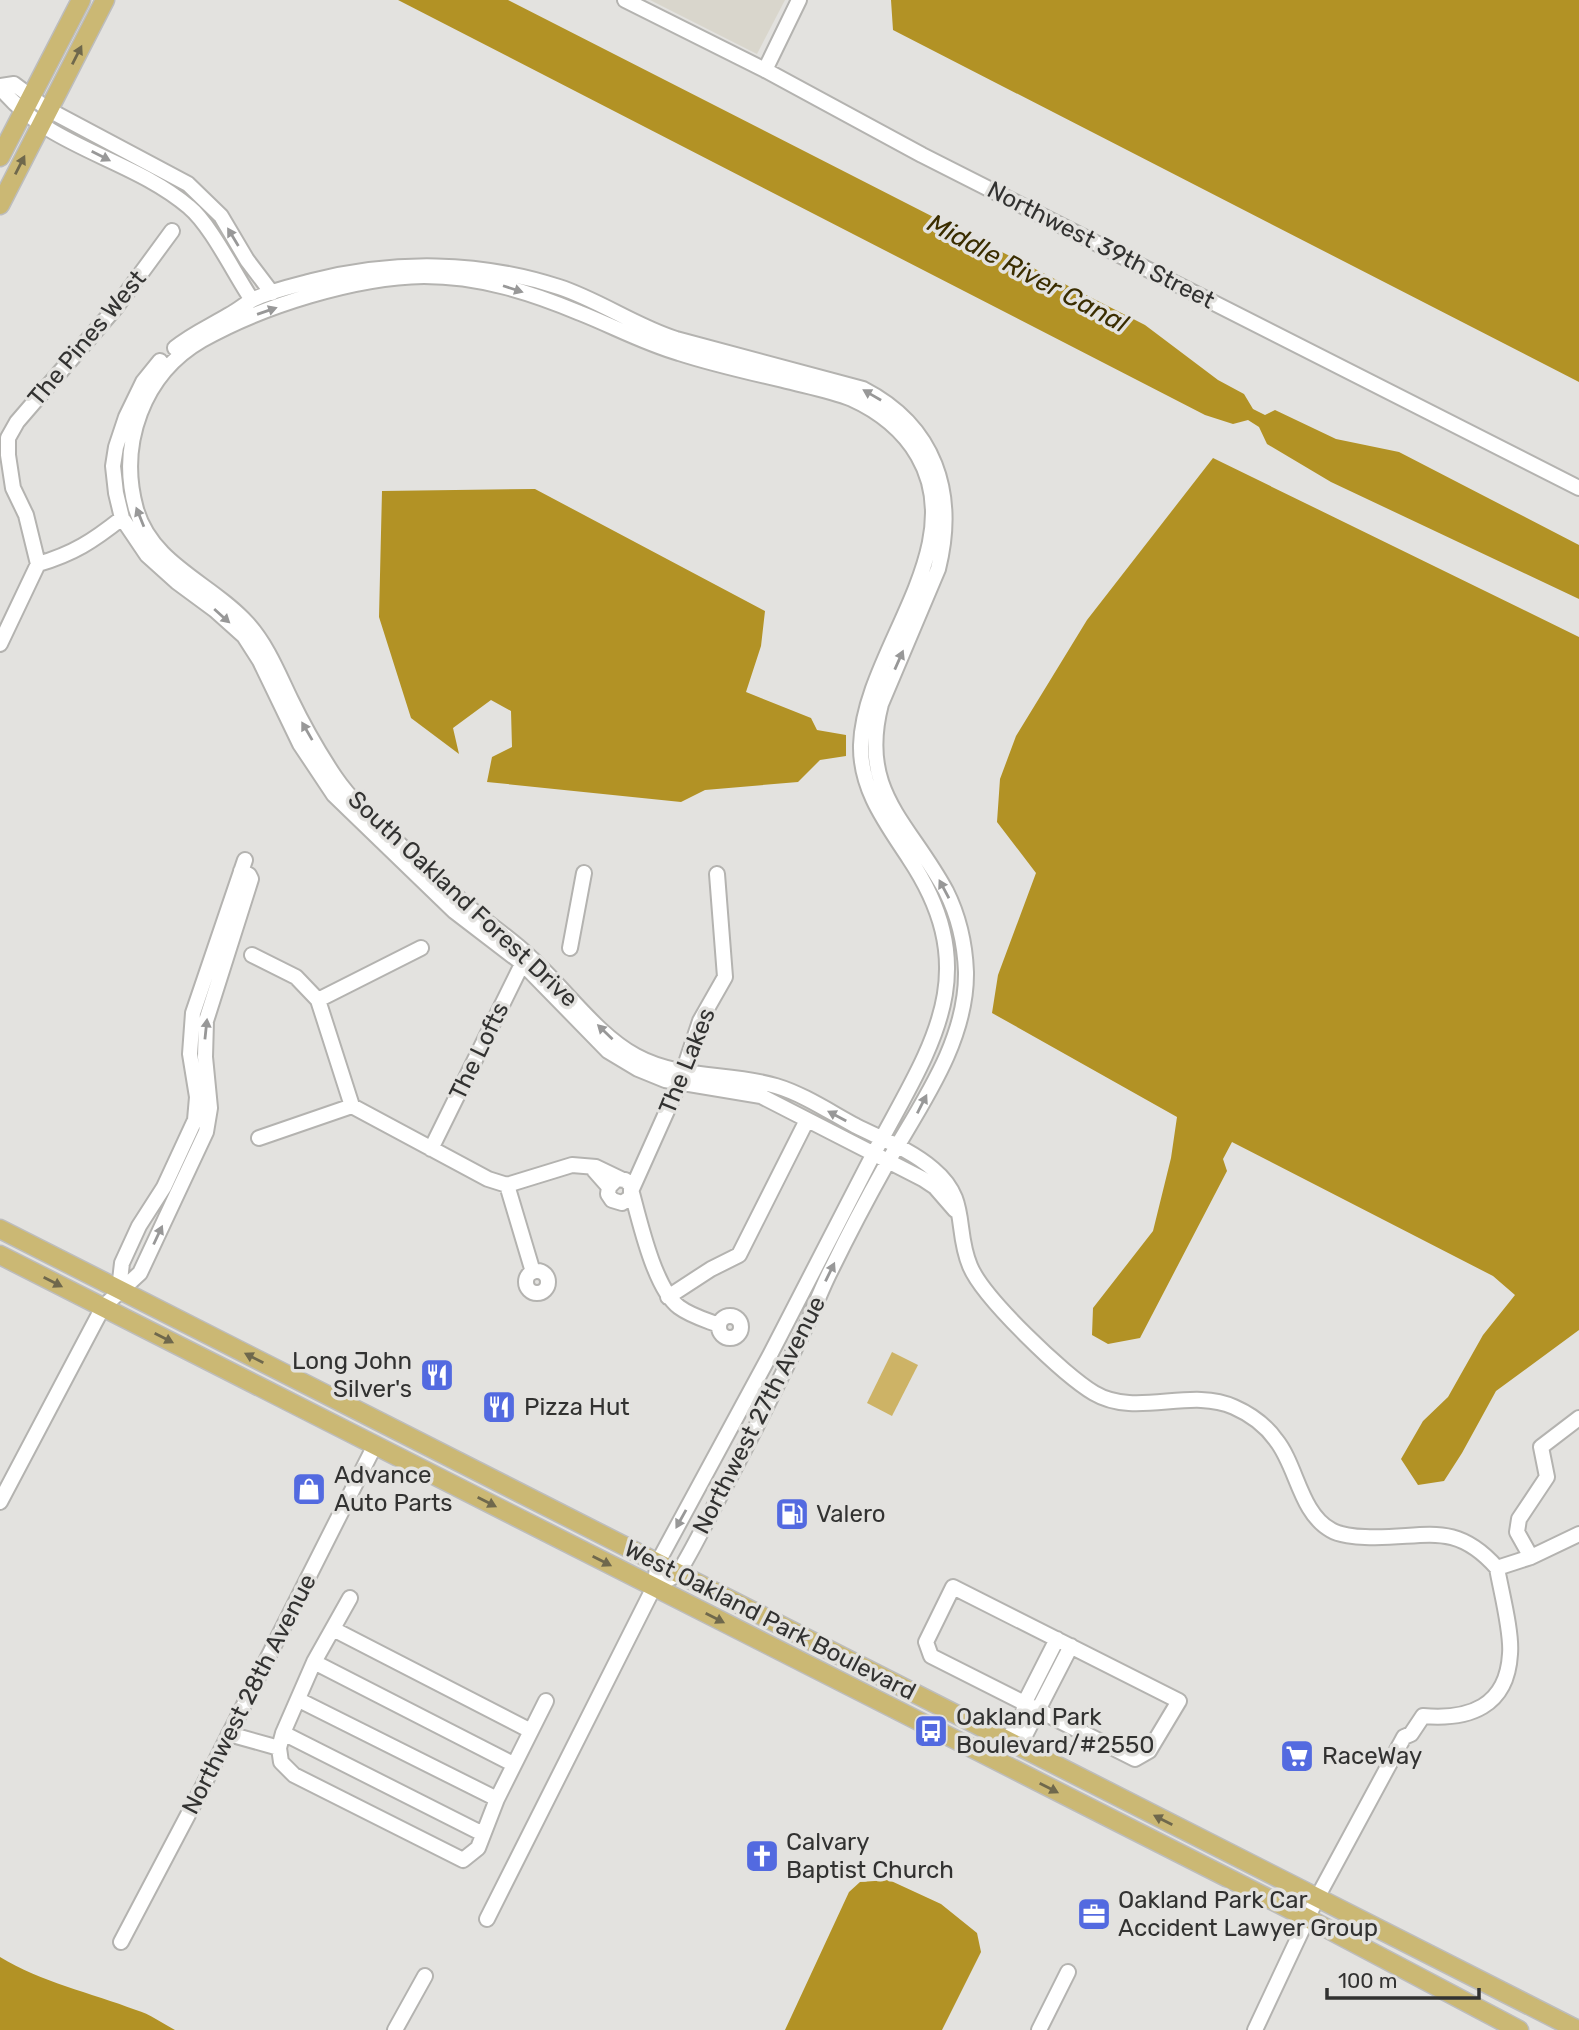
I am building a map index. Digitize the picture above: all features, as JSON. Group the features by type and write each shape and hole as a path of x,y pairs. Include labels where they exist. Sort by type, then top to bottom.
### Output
{"main road":[{"path":"0,157 81,0"},
{"path":"0,205 105,0"},
{"name":"West Oakland Park Boulevard","path":"0,1229 1578,2030"},
{"name":"West Oakland Park Boulevard","path":"0,1255 1307,1918 1519,2030"},
{"path":"339,1426 380,1423"},
{"path":"375,1446 390,1436 407,1436"},
{"path":"982,1753 1001,1757 1013,1744"},
{"path":"1007,1767 1015,1759 1040,1757"},
{"path":"1481,2009 1519,2015 1542,2012"}],"street":[{"name":"Northwest 39th Street","path":"625,0 765,70 922,155 1579,488"},
{"path":"765,70 799,0"},
{"path":"0,87 27,103 45,118 187,205 201,219 252,300"},
{"path":"45,118 188,184 220,216 247,260 272,293"},
{"name":"The Pines West","path":"38,564 26,515 6,489 8,438 17,422 117,306 172,232"},
{"name":"Northwest 27th Avenue","path":"272,293 342,273 397,267 439,266 511,274 561,288 653,332 863,389 890,405 915,430 939,477 946,511 943,549 935,579 881,704 876,724 875,760 889,805 953,905 964,950 966,986 954,1035 918,1111 887,1163 831,1270 808,1323 750,1439 678,1573"},
{"name":"South Oakland Forest Drive","path":"654,1587 658,1562 770,1355 873,1155 933,1038 945,998 947,959 943,924 933,898 878,811 862,769 861,741 867,707 923,568 930,542 934,509 928,477 911,445 889,421 840,394 675,352 552,302 496,283 416,276 324,292 244,319 190,347 173,359 157,380 138,418 131,450 136,511 150,538 178,569 219,597 254,631 267,651 331,780 334,795 424,874 454,911 525,958 608,1051 648,1074 753,1094 807,1120 873,1155 887,1163 935,1187 954,1206 961,1221"},
{"name":"South Oakland Forest Drive","path":"272,293 252,300 191,335 163,357 143,382 126,417 114,461 116,493 122,518 147,555 244,636 260,661 299,744 331,780"},
{"path":"0,644 38,564 67,556 96,539 122,518"},
{"path":"0,1502 103,1307 140,1273 203,1138 197,1097 202,1085 190,1054 193,1013 243,866"},
{"path":"570,948 584,873"},
{"name":"The Lakes","path":"624,1188 643,1164 681,1079 700,1021 725,977 717,874"},
{"path":"318,1000 421,948"},
{"path":"251,955 296,977 318,1000 352,1106 488,1179 508,1185 563,1166 587,1166 624,1188 638,1213 657,1274 668,1297 687,1312 719,1325"},
{"name":"The Lofts","path":"430,1149 525,958"},
{"name":"South Oakland Forest Drive","path":"681,1079 764,1083 783,1088 924,1162 952,1188 958,1202 966,1255 971,1271 982,1289 1043,1350 1095,1394 1114,1402 1198,1399 1229,1404 1260,1423 1279,1442 1311,1511 1334,1532 1357,1537 1447,1535 1481,1549 1497,1568"},
{"path":"260,1138 352,1106"},
{"path":"120,1289 122,1263 139,1226 164,1187 190,1134 202,1117"},
{"path":"668,1297 711,1269 740,1255 807,1120"},
{"path":"508,1185 533,1272"},
{"path":"1531,1557 1517,1532 1519,1519 1547,1476 1541,1447 1579,1418"},
{"name":"Northwest 28th Avenue","path":"121,1941 375,1446"},
{"path":"1255,2030 1317,1898 1404,1737 1411,1734 1423,1716 1470,1713 1486,1706 1500,1691 1508,1672 1511,1651 1497,1568 1531,1557 1579,1534"},
{"path":"487,1919 654,1587 678,1573"},
{"path":"953,1587 1064,1643 1180,1701 1149,1751 1135,1759 931,1656 926,1642 953,1587"},
{"path":"351,1598 314,1662 281,1740 281,1762 294,1775 463,1860 478,1848 513,1764 546,1701"},
{"path":"333,1629 531,1731"},
{"path":"1013,1744 1064,1643"},
{"path":"314,1662 513,1764"},
{"path":"299,1700 497,1799"},
{"path":"229,1734 281,1740 484,1834"},
{"path":"1039,2030 1068,1972"},
{"path":"395,2030 425,1976"}],"shaded area":[{"path":"650,0 785,0 757,54"},
{"path":"892,1352 918,1365 892,1416 867,1403"}],"water":[{"name":"Middle River Canal","path":"398,0 508,0 1145,325 1218,380 1244,394 1253,409 1265,415 1275,410 1336,439 1399,452 1579,545 1579,599 1331,482 1267,444 1259,427 1248,420 1233,424 1205,415"},
{"path":"891,0 1579,0 1579,382 893,30"},
{"path":"1213,458 1579,637 1579,1330 1496,1391 1444,1481 1418,1485 1401,1459 1423,1421 1448,1397 1483,1335 1515,1295 1493,1276 1232,1142 1223,1159 1227,1171 1140,1338 1108,1344 1092,1335 1093,1308 1153,1231 1171,1158 1177,1117 992,1013 998,975 1036,873 997,822 1000,779 1016,736 1087,620"},
{"path":"535,489 765,611 761,646 746,692 811,718 817,730 846,735 846,756 820,760 798,782 705,790 681,802 487,782 492,757 512,747 511,711 491,700 453,728 459,754 411,718 379,617 382,491"},
{"path":"889,1880 941,1904 977,1933 981,1952 942,2030 785,2030 849,1892 860,1882"},
{"path":"0,1957 49,1980 151,2016 175,2030 0,2030"}],"place":[{"name":"Long John Silver's","path":"437,1375"},
{"name":"Pizza Hut","path":"499,1407"},
{"name":"Advance Auto Parts","path":"309,1489"},
{"name":"Valero","path":"792,1514"},
{"name":"Oakland Park Boulevard/#2550","path":"931,1731"},
{"name":"RaceWay","path":"1297,1756"},
{"name":"Calvary Baptist Church","path":"762,1856"},
{"name":"Oakland Park Car Accident Lawyer Group","path":"1094,1914"}]}
